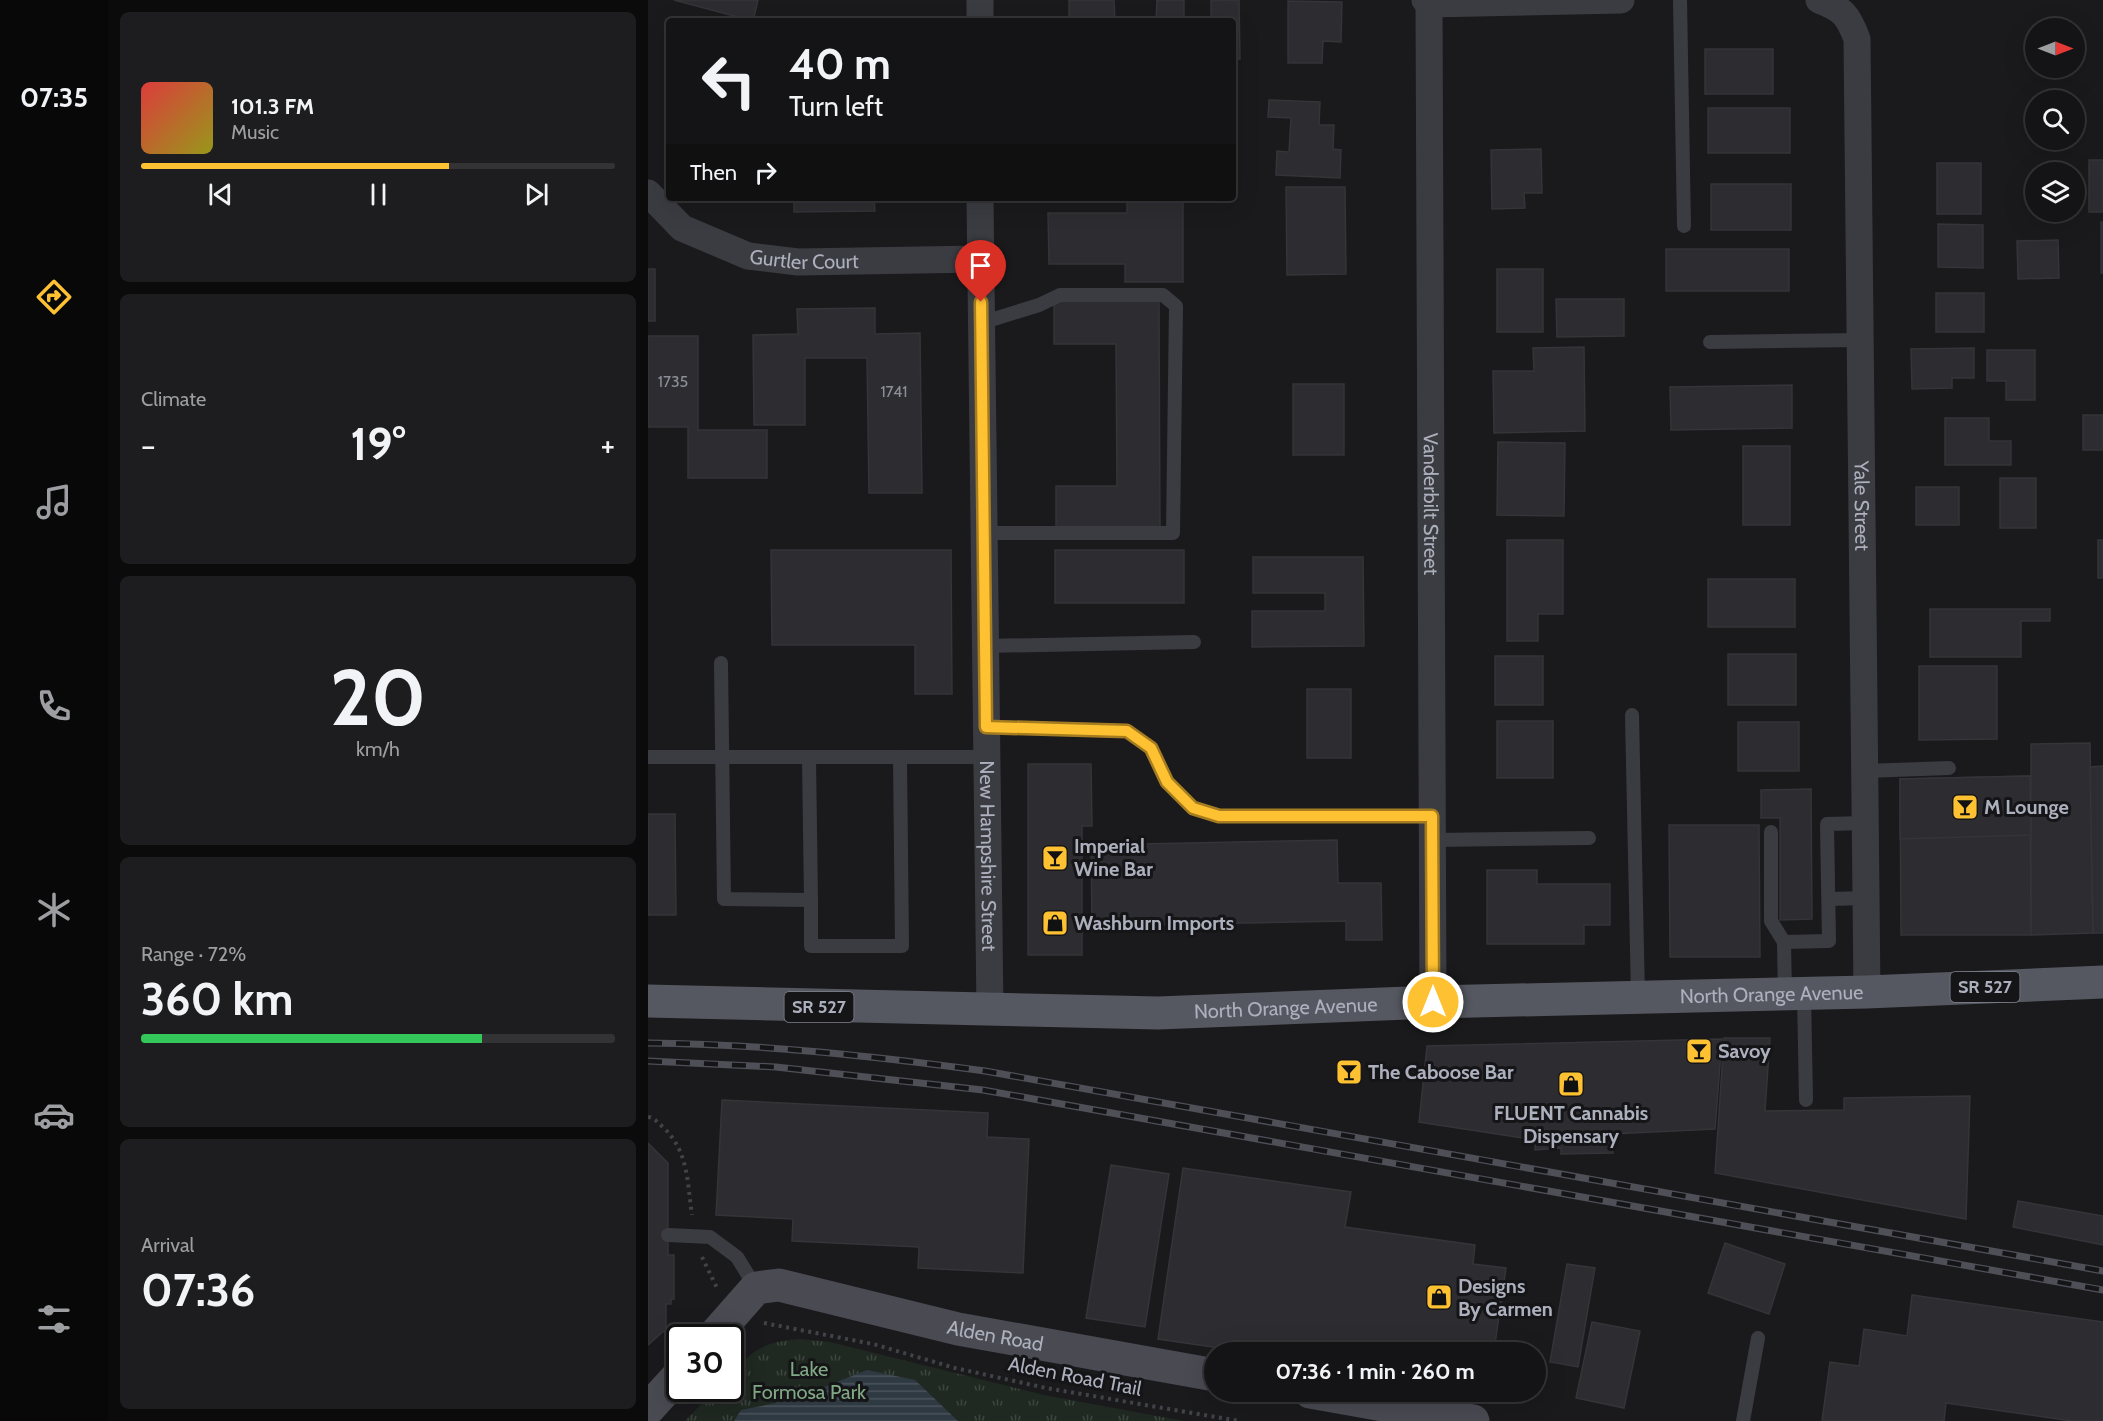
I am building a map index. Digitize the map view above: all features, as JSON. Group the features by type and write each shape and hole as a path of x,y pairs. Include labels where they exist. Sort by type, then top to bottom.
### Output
{"main road":[{"name":"North Orange Avenue","path":"648,1001 990,1011 1158,1013 1433,1002 1867,992 2103,982"}],"street":[{"path":"980,0 980,18"},
{"path":"1427,2 1621,0"},
{"name":"Yale Street","path":"1819,0 1836,6 1849,19 1857,39 1867,992"},
{"name":"Vanderbilt Street","path":"1427,2 1433,1002"},
{"name":"Gurtler Court","path":"648,193 682,228 748,256 798,262 980,259"},
{"name":"New Hampshire Street","path":"980,201 990,1011"},
{"path":"725,1324 767,1286"},
{"name":"Alden Road","path":"767,1286 958,1329 1204,1373"},
{"path":"648,1409 666,1389"},
{"path":"1366,1402 1473,1421"}],"lane":[{"path":"1680,0 1684,226"},
{"path":"981,323 1039,305 1060,295 1163,296 1176,306 1173,532 984,533"},
{"path":"1710,342 1860,340"},
{"path":"985,646 1194,642"},
{"path":"721,663 724,899 811,900"},
{"path":"1632,716 1638,997"},
{"path":"986,727 1127,731 1151,748 1167,782 1193,808 1219,816 1589,838"},
{"path":"648,757 987,757"},
{"path":"809,757 811,946 902,946 900,757"},
{"path":"1864,771 1949,768"},
{"path":"1784,942 1830,941 1827,824 1865,823"},
{"path":"1771,832 1771,921 1784,942 1795,994 1806,1100"},
{"path":"1829,899 1866,898"},
{"path":"668,1235 710,1237 737,1257 767,1286"},
{"path":"1743,1421 1758,1338"}],"path":[{"path":"648,1117 652,1117 668,1132 683,1151 696,1246 721,1324"},
{"name":"Alden Road Trail","path":"744,1329 873,1344 955,1368 1046,1388 1239,1421"}],"green space":[{"name":"Lake Formosa Park","path":"800,1339 830,1342 1044,1395 1184,1421 685,1421 703,1402 744,1402 744,1361 761,1348 778,1342"}],"shaded area":[{"path":"867,1370 915,1380 958,1421 734,1421 741,1410 791,1400"}],"building":[{"path":"674,0 758,0 754,18 742,18"},
{"path":"1069,0 1114,0 1115,18 1069,18"},
{"path":"1157,0 1184,0 1184,18 1156,18"},
{"path":"1211,0 1239,0 1240,59 1236,59 1236,18 1211,18"},
{"path":"1288,1 1342,2 1341,42 1323,41 1322,63 1288,63"},
{"path":"1705,49 1773,49 1773,94 1705,94"},
{"path":"1269,100 1320,102 1319,125 1334,125 1333,149 1341,150 1340,178 1276,175 1277,151 1289,152 1291,118 1268,117"},
{"path":"1708,108 1790,108 1790,153 1708,153"},
{"path":"1541,149 1542,193 1524,193 1525,208 1492,209 1491,150"},
{"path":"2089,160 2103,160 2103,212 2089,212"},
{"path":"1937,163 1981,163 1981,214 1937,214"},
{"path":"1711,184 1791,184 1791,230 1711,230"},
{"path":"1286,187 1345,187 1346,274 1287,275"},
{"path":"794,201 874,201 875,211 794,212"},
{"path":"1127,201 1183,201 1183,282 1125,282 1125,264 1049,264 1048,213 1127,213"},
{"path":"2101,222 2103,222 2103,273 2101,273"},
{"path":"1938,224 1983,225 1983,268 1938,267"},
{"path":"2058,240 2059,278 2018,279 2017,241"},
{"path":"1666,249 1789,249 1789,291 1666,291"},
{"path":"648,269 655,269 655,321 648,321"},
{"path":"1497,269 1543,269 1543,332 1497,332"},
{"path":"1936,293 1984,293 1984,332 1936,332"},
{"path":"1556,299 1624,299 1624,336 1557,337"},
{"path":"1054,300 1159,300 1160,530 1056,530 1056,486 1117,486 1116,344 1054,344"},
{"path":"875,308 875,334 920,333 922,493 869,493 867,358 805,358 805,425 754,425 753,335 798,334 797,309"},
{"path":"648,336 698,336 698,430 767,430 767,478 688,478 688,427 648,427"},
{"path":"1584,347 1585,431 1494,433 1493,371 1534,371 1533,348"},
{"path":"1974,348 1974,378 1952,378 1952,388 1912,389 1911,349"},
{"path":"1987,350 2035,350 2035,400 2006,400 2006,381 1987,381"},
{"path":"1293,384 1344,384 1344,455 1293,455"},
{"path":"1792,385 1792,428 1671,430 1670,387"},
{"path":"2083,415 2103,415 2103,450 2083,450"},
{"path":"1945,418 1989,418 1989,441 2011,441 2011,465 1945,465"},
{"path":"1498,442 1565,443 1564,516 1497,515"},
{"path":"1743,446 1790,446 1790,525 1743,525"},
{"path":"2000,478 2036,478 2036,528 2000,528"},
{"path":"1916,487 1959,487 1959,525 1916,525"},
{"path":"1507,540 1563,540 1563,614 1538,614 1538,641 1507,641"},
{"path":"2098,540 2103,540 2103,578 2098,578"},
{"path":"771,550 951,550 952,694 915,694 915,645 772,645"},
{"path":"1055,550 1184,550 1184,603 1055,603"},
{"path":"1253,557 1363,557 1364,646 1252,647 1252,611 1325,611 1325,593 1253,593"},
{"path":"1708,579 1795,579 1795,627 1708,627"},
{"path":"1930,609 2050,609 2050,621 2021,621 2021,657 1930,657"},
{"path":"1728,654 1796,654 1796,705 1728,705"},
{"path":"1495,656 1543,656 1543,705 1495,705"},
{"path":"1919,666 1997,666 1997,739 1919,740"},
{"path":"1307,689 1351,689 1351,758 1307,758"},
{"path":"1497,721 1553,721 1553,778 1497,778"},
{"path":"1738,722 1799,722 1799,771 1738,771"},
{"path":"2090,743 2093,933 2031,935 2031,744"},
{"name":"Imperial Wine Bar","path":"1028,764 1091,764 1092,826 1082,826 1082,955 1028,955"},
{"path":"2103,766 2103,933 2093,933 2090,767"},
{"path":"2030,776 2031,935 1901,935 1900,779"},
{"name":"M Lounge","path":"2030,776 2031,835 1900,839 1900,779"},
{"path":"1811,789 1812,919 1780,920 1780,818 1761,818 1761,790"},
{"path":"648,814 675,814 676,915 648,915"},
{"path":"1669,825 1759,825 1760,957 1670,957"},
{"path":"1337,840 1338,883 1381,883 1382,940 1346,940 1346,921 1092,926 1091,845"},
{"path":"1487,870 1537,870 1537,884 1610,884 1610,925 1584,925 1584,944 1487,944"},
{"path":"1724,1038 1770,1038 1765,1111 1844,1110 1844,1098 1970,1096 1966,1219 1715,1173"},
{"name":"FLUENT Cannabis Dispensary","path":"1722,1039 1715,1129 1611,1134 1613,1153 1561,1154 1561,1148 1535,1150 1535,1140 1419,1122 1427,1046"},
{"path":"722,1100 988,1113 987,1137 1029,1139 1023,1273 918,1268 919,1247 792,1241 793,1219 716,1215"},
{"path":"648,1143 668,1163 668,1255 674,1255 674,1299 671,1299 671,1304 666,1304 666,1329 648,1345"},
{"path":"1111,1165 1169,1174 1145,1327 1086,1318"},
{"path":"1183,1168 1351,1192 1345,1227 1475,1245 1473,1264 1506,1268 1495,1342 1204,1342 1204,1346 1158,1339"},
{"path":"2018,1201 2103,1216 2103,1245 2013,1227"},
{"path":"1725,1243 1785,1264 1769,1314 1708,1293"},
{"path":"1567,1264 1595,1268 1578,1367 1550,1362"},
{"path":"1912,1295 2103,1322 2103,1421 2072,1421 1946,1403 1944,1421 1822,1421 1830,1362 1859,1366 1864,1329 1907,1336"},
{"path":"1592,1322 1640,1331 1624,1408 1576,1398"}],"railway":[{"path":"648,1043 817,1052 985,1071 2103,1271"},
{"path":"648,1061 776,1067 983,1090 2103,1290"}],"place":[{"name":"M Lounge","path":"1965,807"},
{"name":"Imperial Wine Bar","path":"1055,858"},
{"name":"Washburn Imports","path":"1055,923"},
{"name":"Savoy","path":"1699,1051"},
{"name":"The Caboose Bar","path":"1349,1072"},
{"name":"FLUENT Cannabis Dispensary","path":"1571,1084"},
{"name":"Designs By Carmen","path":"1439,1297"}],"route":[{"path":"981,302 986,727 1127,731 1151,748 1167,782 1193,808 1219,816 1432,816 1433,1002"}]}
